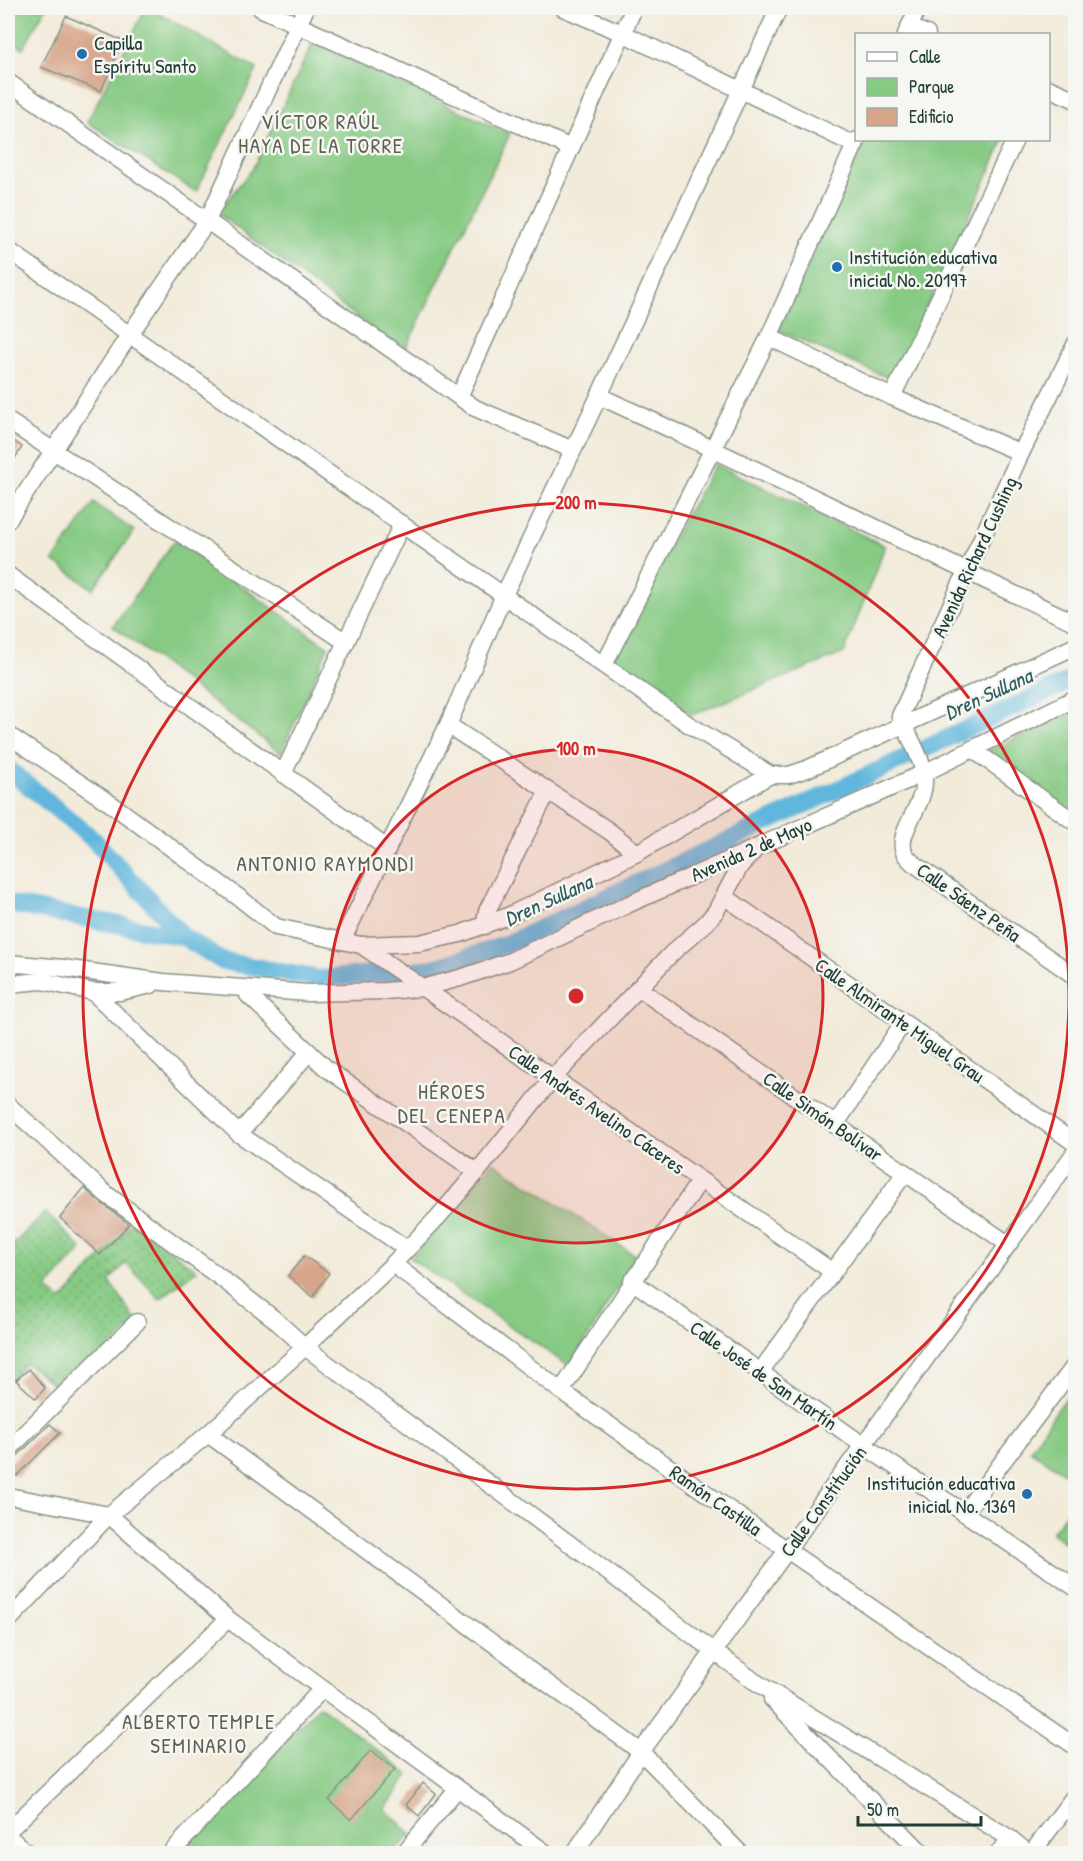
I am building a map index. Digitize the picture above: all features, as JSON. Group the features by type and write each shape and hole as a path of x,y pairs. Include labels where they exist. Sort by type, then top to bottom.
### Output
{"street":[{"path":"260,8 572,148"},
{"path":"8,520 207,221 306,8"},
{"path":"563,8 622,33 856,142 769,337 604,665"},
{"path":"459,397 634,8"},
{"path":"342,941 448,725 504,595 779,8"},
{"path":"908,31 918,8"},
{"path":"8,82 459,397 476,408 573,450"},
{"path":"1050,89 1076,100"},
{"path":"892,397 1015,141"},
{"path":"8,250 688,724 770,774 789,775 905,728 1076,646"},
{"path":"769,337 892,397 1021,453"},
{"name":"Avenida Richard Cushing","path":"905,728 900,716 1021,453 1076,343"},
{"path":"598,396 713,448 966,573 1076,623"},
{"path":"8,421 52,452 346,642"},
{"path":"284,774 402,524"},
{"path":"8,575 388,849"},
{"name":"Avenida 2 de Mayo","path":"163,982 308,993 385,991 460,978 510,961 629,904 972,749 1076,698"},
{"path":"448,725 609,831 637,853"},
{"path":"905,728 923,770"},
{"path":"8,735 114,806 276,927 342,941 368,950 460,934 508,916 637,853 770,774"},
{"path":"972,749 1076,823"},
{"name":"Calle Sáenz Peña","path":"923,770 922,798 905,828 903,852 912,863 1076,976"},
{"path":"484,926 487,911 548,791"},
{"path":"8,1621 109,1515 208,1434 393,1264 477,1172 553,1078 678,946 706,923 716,911 740,866 759,847"},
{"name":"Calle Almirante Miguel Grau","path":"724,896 1076,1144"},
{"name":"Calle Andrés Avelino Cáceres","path":"368,950 834,1272"},
{"path":"8,963 163,982"},
{"path":"8,984 42,981 93,993 120,992 163,982"},
{"name":"Calle Simón Bolívar","path":"638,988 1008,1244"},
{"path":"247,989 248,995 327,1069 477,1172"},
{"path":"93,993 239,1134 407,1249"},
{"path":"835,1125 903,1023"},
{"path":"239,1134 309,1052"},
{"path":"8,1106 106,1194 273,1318 305,1347 754,1681 1011,1839 1030,1854 1076,1794"},
{"name":"Calle Constitución","path":"574,1854 641,1752 1076,1151"},
{"path":"760,1372 905,1173"},
{"path":"561,1390 700,1180"},
{"name":"Ramón Castilla","path":"393,1264 561,1390 787,1550 1076,1747"},
{"name":"Calle José de San Martín","path":"632,1281 863,1444 1076,1588"},
{"path":"8,1450 137,1322"},
{"path":"964,1513 1076,1364"},
{"path":"208,1434 641,1752 741,1854"},
{"path":"8,1496 109,1515 228,1619 547,1854"},
{"path":"8,1831 228,1619"},
{"path":"754,1681 923,1854"},
{"path":"170,1854 322,1689"},
{"path":"403,1854 457,1789"},
{"path":"8,1836 28,1854"},
{"path":"997,1854 1011,1839"}],"green space":[{"path":"8,8 46,8 23,48 8,40"},
{"path":"146,8 257,69 196,192 87,122"},
{"path":"313,43 510,134 404,352 217,213 253,168"},
{"path":"866,141 1004,141 893,380 778,330"},
{"path":"715,464 885,546 844,653 692,715 607,657"},
{"path":"94,503 134,531 93,589 53,561"},
{"path":"175,540 328,647 281,753 113,626"},
{"path":"1075,712 1075,816 983,753"},
{"path":"493,1162 636,1256 570,1367 410,1258"},
{"path":"45,1212 82,1249 47,1288 61,1301 132,1223 197,1270 160,1299 126,1263 109,1281 137,1322 61,1390 26,1363 8,1383 8,1245 11,1247"},
{"path":"1075,1384 1075,1480 1030,1450"},
{"path":"1075,1500 1075,1550 1052,1533"},
{"path":"319,1705 409,1775 385,1809 411,1834 394,1853 178,1854"}],"building":[{"name":"Capilla Espíritu Santo","path":"66,16 123,41 101,91 41,67"},
{"path":"8,437 22,447 8,470"},
{"path":"84,1188 129,1224 100,1255 60,1218"},
{"path":"304,1256 329,1273 313,1297 288,1276"},
{"path":"29,1369 45,1388 36,1399 16,1380"},
{"path":"50,1424 60,1433 17,1476 8,1473 8,1465"},
{"path":"371,1750 395,1769 351,1820 329,1800"},
{"path":"423,1783 436,1794 419,1816 406,1805"}],"waterway":[{"name":"Dren Sullana","path":"8,904 184,937 222,961 320,979 434,968 505,945 1076,678"},
{"path":"8,769 93,839 184,937"}],"place":[{"name":"Capilla Espíritu Santo","path":"82,54"},
{"name":"Institución educativa inicial No. 20197","path":"837,267"},
{"name":"Institución educativa inicial No. 1369","path":"1027,1494"}],"district":[{"name":"VÍCTOR RAÚL HAYA DE LA TORRE","path":"321,133"},
{"name":"ANTONIO RAYMONDI","path":"326,863"},
{"name":"HÉROES DEL CENEPA","path":"452,1103"},
{"name":"ALBERTO TEMPLE SEMINARIO","path":"199,1733"}]}
